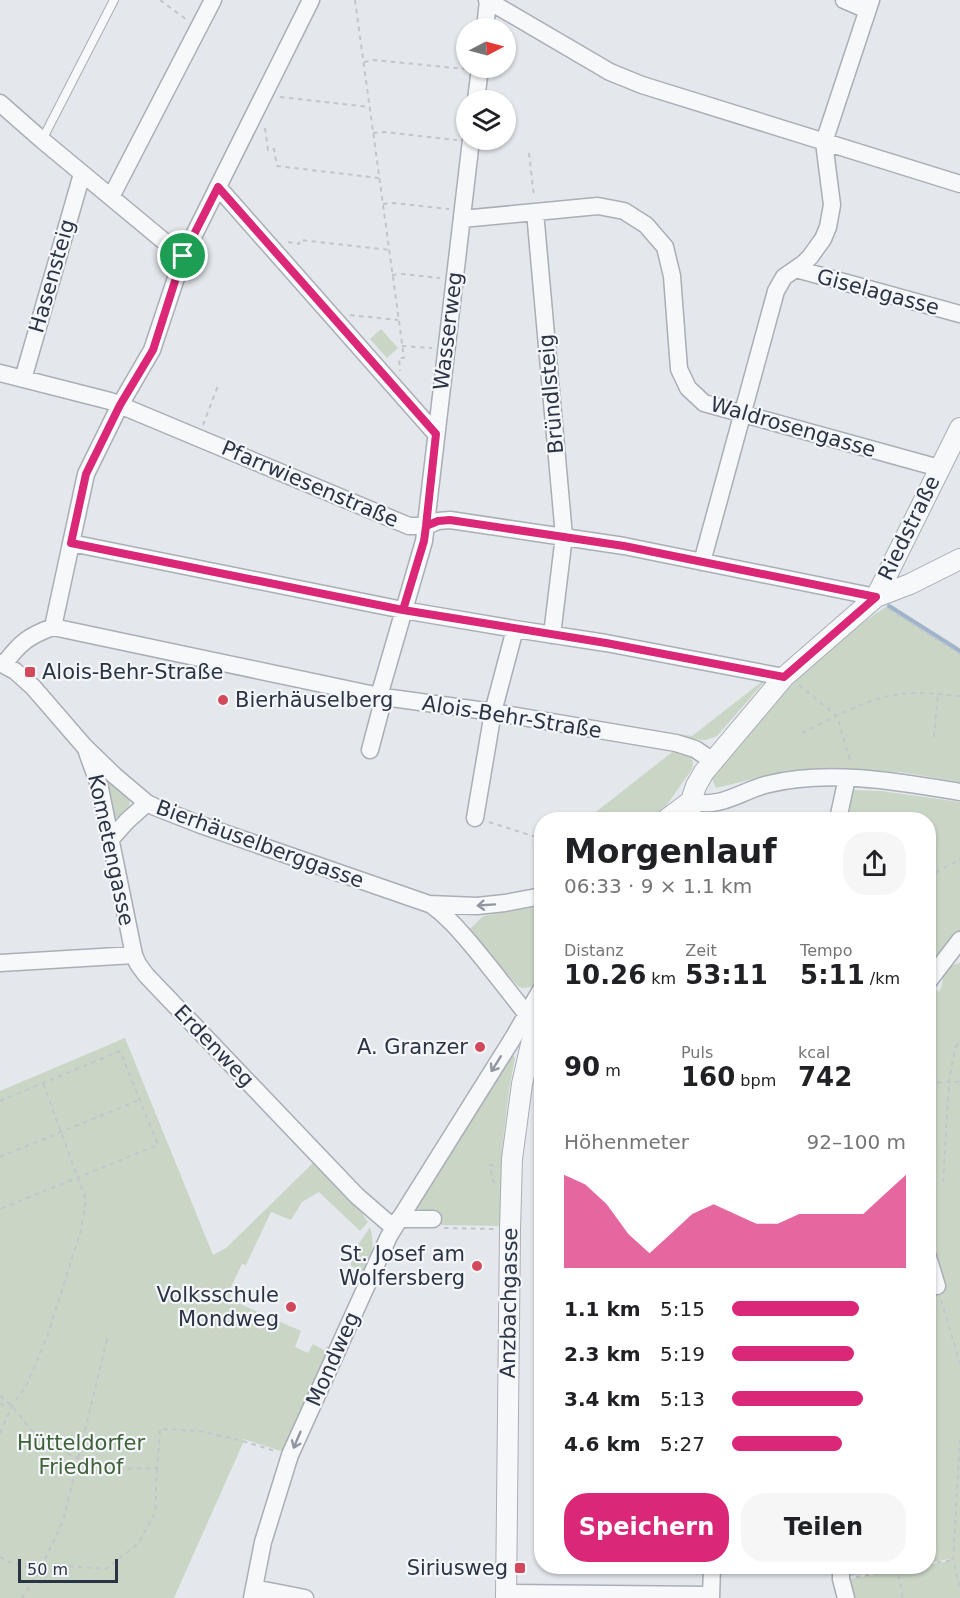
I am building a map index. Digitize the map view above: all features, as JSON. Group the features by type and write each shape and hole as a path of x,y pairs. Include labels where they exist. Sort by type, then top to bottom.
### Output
{"street":[{"path":"111,197 213,0"},
{"path":"2,664 27,638 53,627 86,474 120,405 153,350 183,256 311,0"},
{"path":"486,18 488,0 610,72 642,86 960,184"},
{"path":"702,562 776,291 784,277 804,263 817,249 831,216 831,192 824,142 869,5 844,0"},
{"path":"0,103 82,174 183,256"},
{"name":"Wasserweg","path":"370,750 403,610 424,541 470,150"},
{"name":"Hasensteig","path":"22,379 82,174"},
{"path":"218,187 436,434"},
{"name":"Waldrosengasse","path":"462,219 598,206 624,211 646,225 665,247 672,276 679,369 688,388 704,403 939,468"},
{"name":"Bründlsteig","path":"535,212 564,536 552,634"},
{"name":"Giselagasse","path":"796,269 960,314"},
{"name":"Pfarrwiesenstraße","path":"0,373 110,401 409,526 426,526 438,521 450,520 564,536 876,597"},
{"name":"Riedstraße","path":"876,597 960,428"},
{"path":"71,543 403,610 606,643 784,677"},
{"path":"690,810 700,778 784,677 876,597 910,584 960,559"},
{"name":"Alois-Behr-Straße","path":"53,627 382,697 493,712 676,743 696,749 713,761"},
{"path":"475,818 493,712 515,629"},
{"name":"Bierhäuselberggasse","path":"2,664 15,671 33,687 84,746 147,803 201,825 429,904 477,906 534,898"},
{"name":"Kometengasse","path":"84,746 100,788 134,955"},
{"path":"690,810 704,804 719,803 761,786 786,780 849,778 904,783 960,792"},
{"path":"840,812 849,778"},
{"path":"111,839 147,803"},
{"name":"Bierhäuselberggasse","path":"429,904 448,918 534,1018"},
{"path":"936,972 960,940"},
{"path":"0,963 134,955"},
{"name":"Erdenweg","path":"134,955 146,975 357,1196 397,1223"},
{"name":"Mondweg","path":"253,1593 263,1542 290,1455 381,1252 513,1038 534,1018"},
{"name":"Anzbachgasse","path":"507,1595 510,1230 514,1133 534,1018"},
{"path":"397,1223 437,1224"},
{"path":"507,1595 711,1596 712,1574"},
{"path":"841,1574 846,1598"},
{"path":"253,1593 304,1598"}],"lane":[{"path":"42,140 114,0"}],"path":[{"path":"160,0 198,28"},
{"path":"355,0 404,358 399,358 399,361"},
{"path":"364,62 374,60 456,69"},
{"path":"274,96 370,107"},
{"path":"265,123 268,150 274,149 277,166 379,178"},
{"path":"373,133 384,132 454,141"},
{"path":"529,153 535,212"},
{"path":"383,204 394,203 447,209"},
{"path":"299,244 300,240 389,250"},
{"path":"392,275 434,278"},
{"path":"347,309 347,315 398,320"},
{"path":"357,316 357,321"},
{"path":"402,346 426,348"},
{"path":"198,437 219,382"},
{"path":"876,597 890,609 960,654"},
{"path":"784,677 795,681 837,716 852,767 849,778"},
{"path":"802,733 837,716 892,695 911,693 960,696"},
{"path":"934,737 938,694"},
{"path":"475,818 534,836"},
{"path":"936,872 960,859"},
{"path":"943,1182 948,1082 955,1048 960,1041"},
{"path":"0,1101 120,1051 158,1145 0,1209"},
{"path":"936,1083 960,1080"},
{"path":"0,1432 12,1406 27,1384 47,1337 81,1230 86,1200 43,1083"},
{"path":"0,1157 140,1100"},
{"path":"437,1224 510,1230"},
{"path":"937,1286 960,1363"},
{"path":"22,1598 40,1570 63,1521 108,1335"},
{"path":"0,1396 12,1406 39,1440 79,1459 117,1469 157,1468"},
{"path":"0,1404 12,1406"},
{"path":"0,1557 9,1562 40,1570 55,1565 106,1569 138,1544 155,1513 160,1429 201,1431 290,1455"},
{"path":"960,1439 953,1560 960,1588"},
{"path":"936,1563 953,1560"},
{"path":"898,1574 903,1598"}],"green space":[{"path":"381,329 398,348 387,358 370,339"},
{"path":"890,604 960,648 960,782 900,772 809,769 785,771 716,788 712,779 772,704 843,636"},
{"path":"764,680 717,736 706,740 677,738 678,734 692,736"},
{"path":"676,749 687,754 693,761 692,769 662,812 596,812"},
{"path":"107,780 130,799 129,807 120,817 114,817"},
{"path":"849,790 881,791 960,802 960,935 936,963 936,812 843,812"},
{"path":"534,907 534,984 532,987 518,986 470,929 483,916"},
{"path":"960,963 960,1598 850,1598 845,1580 878,1574 936,1574 936,1563 949,1561 949,1559 936,1562 936,1278 942,1285 936,1267 936,989 939,992 944,971"},
{"name":"Hütteldorfer Friedhof","path":"125,1038 213,1255 226,1248 314,1162 359,1209 368,1222 360,1231 319,1192 302,1202 291,1220 271,1212 246,1265 242,1264 230,1289 231,1300 301,1331 295,1347 308,1353 313,1344 324,1350 327,1346 330,1348 284,1452 243,1439 174,1598 0,1598 0,1091"},
{"path":"512,1054 515,1058 502,1149 500,1226 441,1225 441,1218 437,1212 423,1212 416,1207"},
{"path":"370,1227 372,1251 359,1288 352,1285 359,1270 351,1266 351,1255"},
{"path":"845,1574 862,1574 845,1577"}],"waterway":[{"path":"889,606 960,651"}],"place":[{"name":"Alois-Behr-Straße","path":"30,672"},
{"name":"Bierhäuselberg","path":"223,700"},
{"name":"A. Granzer","path":"480,1047"},
{"name":"St. Josef am Wolfersberg","path":"477,1266"},
{"name":"Volksschule Mondweg","path":"291,1307"},
{"name":"Siriusweg","path":"520,1568"}],"route":[{"path":"183,256 153,350 120,405 86,474 71,543 403,610 424,541 426,526 438,521 450,520 624,546 876,597 784,677 606,643 403,610 424,541 436,434 218,187 183,256"}]}
